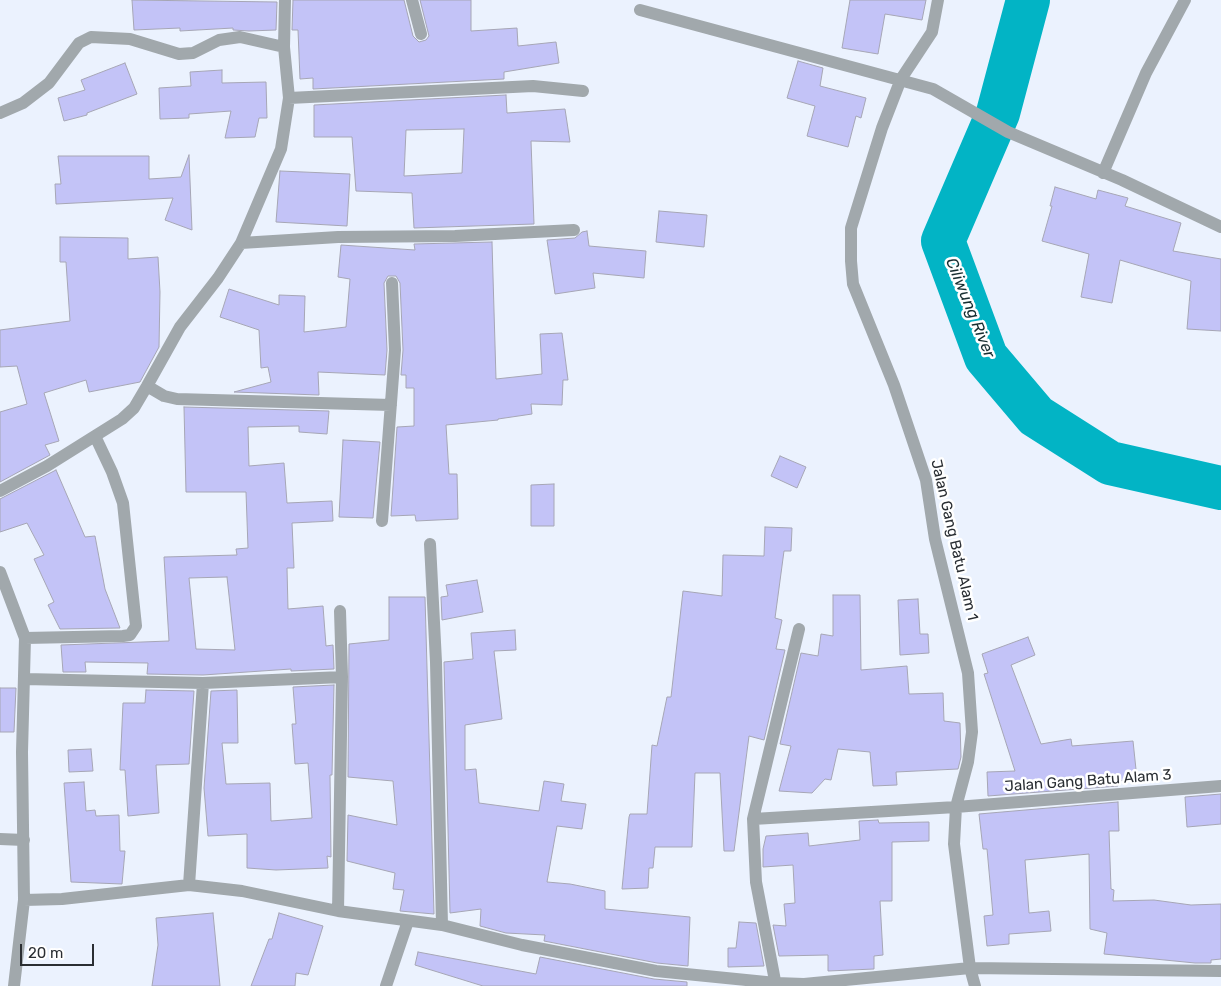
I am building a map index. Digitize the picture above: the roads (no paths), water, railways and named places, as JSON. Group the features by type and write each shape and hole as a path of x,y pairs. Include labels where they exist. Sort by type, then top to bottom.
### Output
{"street":[{"path":"0,491 47,466 96,436 122,419 134,408 180,326 218,278 241,243 281,149 289,98 284,47 285,0"},
{"path":"412,0 421,34"},
{"name":"Jalan Gang Batu Alam 1","path":"938,0 932,32 902,79 882,128 851,228 851,261 853,284 894,385 926,480 935,539 968,673 972,732 963,785 956,807 955,859 970,968 975,986"},
{"path":"1102,172 1146,74 1185,0"},
{"path":"640,10 902,79 944,93 1008,132 1102,172 1221,227"},
{"path":"0,113 23,103 49,83 79,44 91,37 130,39 180,54 192,53 219,40 240,37 284,47"},
{"path":"289,98 533,86 583,91"},
{"path":"241,243 338,237 455,236 574,230"},
{"path":"382,521 395,350 392,283"},
{"path":"147,386 164,396 177,400 391,404"},
{"path":"25,638 123,636 130,635 136,626 123,503 96,436"},
{"path":"430,544 436,662 442,925"},
{"path":"0,572 25,638 22,752 24,900 14,986"},
{"path":"338,911 342,677 340,611"},
{"path":"776,985 756,882 753,819 799,629"},
{"path":"24,679 203,683 342,677"},
{"path":"189,885 203,683"},
{"name":"Jalan Gang Batu Alam 3","path":"753,819 956,807 1221,786"},
{"path":"0,839 24,840"},
{"path":"24,900 62,899 189,885 242,891 338,911 442,925 522,945 656,971 776,985 970,968 1221,971"},
{"path":"386,986 408,921"}],"waterway":[{"name":"Ciliwung River","path":"1028,0 998,113 943,241 986,357 1036,416 1110,463 1221,488"}]}
